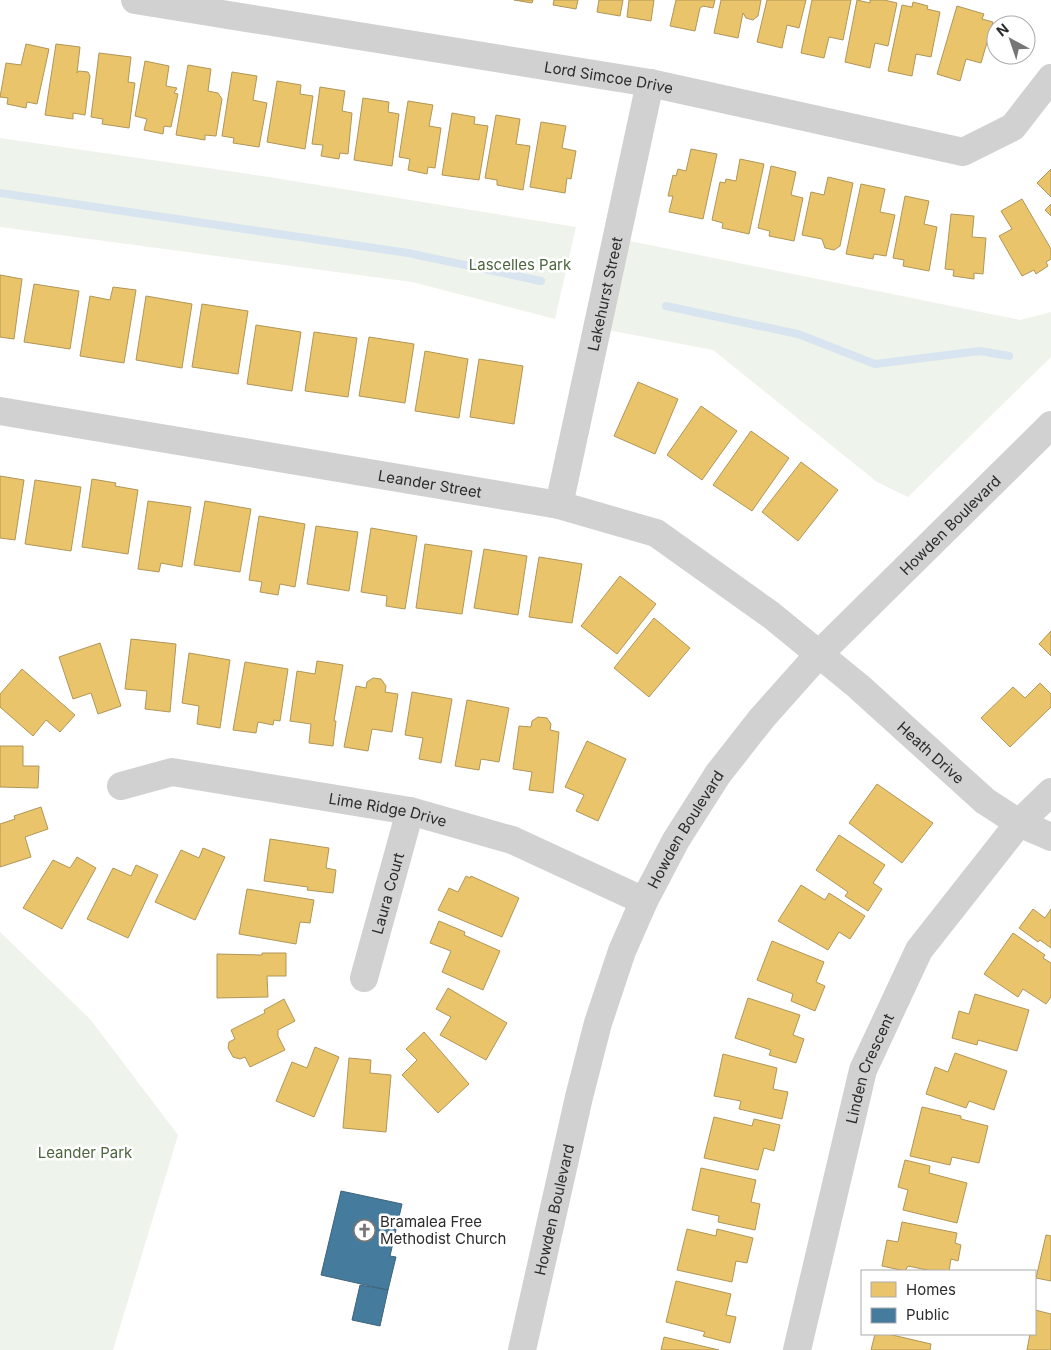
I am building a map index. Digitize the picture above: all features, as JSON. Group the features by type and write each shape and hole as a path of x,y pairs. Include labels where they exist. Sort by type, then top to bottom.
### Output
{"street":[{"name":"Lord Simcoe Drive","path":"135,0 650,83 963,152 1013,127 1051,78"},
{"name":"Lakehurst Street","path":"559,505 650,83"},
{"name":"Leander Street","path":"0,411 559,505 656,533 771,615 820,654"},
{"name":"Howden Boulevard","path":"522,1350 579,1097 598,1023 622,952 644,901 676,840 718,774 762,718 820,654 1051,425"},
{"name":"Heath Drive","path":"820,654 864,691 985,802 1019,823 1051,837"},
{"name":"Lime Ridge Drive","path":"120,786 172,772 410,811 512,840 644,901"},
{"name":"Linden Crescent","path":"797,1350 863,1070 919,950 1019,823 1051,792"},
{"name":"Laura Court","path":"364,978 410,811"}],"green space":[{"name":"Lascelles Park","path":"0,138 269,177 576,227 555,319 412,282 0,227"},
{"path":"625,240 1020,320 1051,312 1051,357 908,497 877,482 713,350 608,330"},
{"name":"Leander Park","path":"0,932 90,1019 178,1135 113,1350 0,1350"}],"building: Homes":[{"path":"514,0 533,0 532,3"},
{"path":"554,0 578,0 576,9 553,5"},
{"path":"599,0 623,0 620,16 597,12"},
{"path":"629,0 654,0 651,21 627,17"},
{"path":"676,0 715,0 713,8 703,6 700,8 695,31 670,26"},
{"path":"721,0 761,0 758,16 753,20 746,18 743,13 738,38 714,33"},
{"path":"767,0 806,0 799,28 787,25 782,48 757,42"},
{"path":"812,0 851,0 843,40 829,37 824,58 801,53"},
{"path":"857,0 870,3 870,0 884,0 897,3 888,46 875,43 870,68 845,62"},
{"path":"913,2 928,6 927,9 940,12 931,57 916,54 912,76 888,71 902,5 912,7"},
{"path":"957,6 984,14 982,19 986,20 986,46 981,63 966,59 960,81 937,74"},
{"path":"26,44 49,49 37,104 27,102 26,108 7,104 8,98 0,97 6,63 21,65"},
{"path":"56,44 80,47 77,73 79,71 88,72 90,76 85,115 73,113 73,119 45,115"},
{"path":"99,53 131,57 128,82 135,83 129,128 102,124 103,119 91,117"},
{"path":"145,61 169,66 166,86 177,88 174,93 178,94 171,127 164,126 163,134 144,130 147,119 135,116"},
{"path":"188,65 211,69 208,91 218,93 222,99 216,136 205,135 205,140 176,135"},
{"path":"232,72 257,76 253,100 267,103 259,147 233,143 234,138 222,136"},
{"path":"277,81 301,85 300,94 313,96 305,149 267,142"},
{"path":"320,87 345,91 342,111 352,113 348,154 340,153 339,159 321,156 323,145 312,144"},
{"path":"363,98 389,102 388,112 399,114 392,166 354,160"},
{"path":"408,101 433,105 429,126 441,128 435,168 428,167 427,174 408,170 410,159 399,157"},
{"path":"452,113 475,117 474,124 488,126 479,180 442,175"},
{"path":"496,115 520,119 516,144 530,146 523,190 497,185 497,180 485,178"},
{"path":"541,122 566,126 562,148 576,151 571,179 567,178 565,193 530,187"},
{"path":"691,149 717,154 703,219 669,212 673,196 668,196 673,175 676,176 678,169 686,171"},
{"path":"740,159 764,164 749,234 722,228 723,223 712,220 720,182 725,183 726,179 736,181"},
{"path":"771,166 796,172 791,195 803,198 794,241 769,236 770,231 758,228"},
{"path":"1051,169 1051,197 1037,183"},
{"path":"828,177 853,183 840,246 834,250 825,248 822,239 802,235 811,192 824,195"},
{"path":"861,184 885,189 880,212 895,215 886,256 874,254 873,259 846,254"},
{"path":"905,196 929,201 924,224 937,227 929,271 903,266 904,260 893,258"},
{"path":"1022,199 1051,249 1051,259 1046,262 1048,266 1036,274 1034,270 1022,276 999,236 1012,229 1001,211"},
{"path":"1051,204 1051,216 1045,210"},
{"path":"951,214 974,216 972,237 986,238 983,274 974,273 974,279 953,276 954,270 945,269"},
{"path":"0,275 22,279 14,339 0,337"},
{"path":"34,284 79,291 70,349 24,342"},
{"path":"113,287 136,290 124,363 80,356 90,296 110,300"},
{"path":"146,296 192,304 182,368 136,360"},
{"path":"202,304 248,311 238,374 192,367"},
{"path":"256,325 301,332 292,391 247,384"},
{"path":"314,332 357,338 348,397 305,391"},
{"path":"369,337 414,344 405,403 359,396"},
{"path":"425,351 468,359 459,418 415,411"},
{"path":"479,359 523,366 514,424 470,417"},
{"path":"638,382 678,399 655,454 614,436"},
{"path":"701,406 737,431 702,480 667,455"},
{"path":"751,431 789,458 752,511 713,485"},
{"path":"801,462 838,490 798,541 762,512"},
{"path":"0,476 24,480 15,540 0,538"},
{"path":"92,479 116,483 115,486 138,490 128,554 82,547"},
{"path":"35,480 81,487 71,551 25,544"},
{"path":"148,501 191,507 182,567 161,563 159,572 138,569"},
{"path":"205,501 251,509 240,572 194,565"},
{"path":"259,516 305,524 295,587 280,584 278,595 260,592 262,582 249,580"},
{"path":"316,526 358,532 349,591 307,584"},
{"path":"371,528 417,536 405,609 386,606 387,596 361,592"},
{"path":"425,544 472,551 462,614 416,608"},
{"path":"484,549 527,556 518,615 474,608"},
{"path":"539,557 582,564 572,623 529,617"},
{"path":"620,576 656,604 617,654 581,626"},
{"path":"654,618 690,648 649,697 614,668"},
{"path":"1051,631 1051,656 1039,644"},
{"path":"131,639 176,644 170,712 145,709 147,691 125,689"},
{"path":"100,643 121,706 98,714 91,693 73,699 59,657"},
{"path":"189,653 230,660 220,728 197,724 199,706 182,703"},
{"path":"317,661 343,665 334,721 336,721 333,746 309,743 311,724 290,721 297,671 315,674"},
{"path":"245,662 288,669 280,721 274,720 273,725 258,722 256,733 233,730"},
{"path":"22,669 75,715 60,732 46,720 33,736 0,707 0,694"},
{"path":"373,678 381,679 386,686 385,692 398,694 392,732 372,729 368,751 344,747 356,686 366,688 367,682"},
{"path":"1040,683 1051,694 1051,707 1010,747 981,718 1013,687 1025,698"},
{"path":"412,692 452,699 441,763 419,759 423,738 405,735"},
{"path":"467,700 509,708 499,762 481,759 479,770 455,766"},
{"path":"538,717 547,718 551,724 550,730 559,732 553,793 529,790 532,772 513,769 519,726 531,727 532,721"},
{"path":"587,741 626,759 598,821 576,811 584,795 565,787"},
{"path":"0,746 23,746 23,766 39,766 38,788 0,787"},
{"path":"877,784 933,823 902,863 849,823"},
{"path":"41,807 48,829 25,837 31,857 0,867 0,824 15,819 14,816"},
{"path":"839,835 885,865 873,883 882,889 868,911 845,896 848,892 816,870"},
{"path":"270,839 329,848 326,868 336,870 333,893 307,890 308,887 264,881"},
{"path":"203,848 225,857 195,920 155,902 181,850 199,858"},
{"path":"77,857 96,868 62,929 23,908 53,860 70,868"},
{"path":"136,865 158,875 128,938 87,919 113,868 131,876"},
{"path":"466,876 470,878 471,876 519,898 502,937 438,910 449,888 458,892"},
{"path":"801,885 825,900 829,893 865,916 850,939 839,932 828,950 778,921"},
{"path":"247,889 314,900 310,923 300,922 296,944 239,934"},
{"path":"1033,909 1045,918 1051,909 1051,948 1040,940 1038,942 1019,928"},
{"path":"439,921 465,932 464,935 500,951 483,990 442,972 451,951 430,943"},
{"path":"1013,933 1045,955 1043,958 1051,963 1051,997 1046,1004 1023,989 1018,997 984,974"},
{"path":"772,941 824,962 816,982 825,986 815,1011 791,1001 793,994 757,980"},
{"path":"262,953 286,953 286,976 267,976 268,997 217,998 217,954 262,955"},
{"path":"448,988 507,1023 486,1060 440,1035 451,1017 436,1009"},
{"path":"975,994 1029,1010 1017,1051 978,1040 977,1045 952,1038 959,1011 969,1014"},
{"path":"748,998 800,1015 793,1035 804,1039 796,1063 769,1055 771,1050 735,1038"},
{"path":"284,999 295,1021 278,1030 278,1036 285,1050 250,1067 245,1057 240,1059 233,1057 228,1048 229,1042 235,1039 231,1030 265,1013 264,1010"},
{"path":"424,1032 469,1084 438,1113 402,1075 417,1060 406,1049"},
{"path":"315,1047 339,1057 314,1117 276,1101 292,1062 307,1068"},
{"path":"955,1053 1007,1071 994,1110 969,1101 966,1108 926,1094 935,1067 948,1072"},
{"path":"723,1054 777,1068 773,1089 788,1092 782,1119 739,1109 741,1101 714,1096"},
{"path":"349,1058 371,1060 370,1073 391,1075 386,1132 343,1128"},
{"path":"922,1107 961,1116 961,1119 988,1126 979,1163 952,1157 950,1165 910,1156"},
{"path":"714,1117 752,1126 754,1119 780,1125 774,1151 764,1148 758,1170 704,1158"},
{"path":"905,1160 930,1166 929,1173 967,1183 957,1223 903,1210 908,1190 898,1187"},
{"path":"701,1168 756,1180 751,1202 760,1204 755,1230 718,1222 719,1216 692,1210"},
{"path":"902,1222 957,1233 955,1243 961,1245 958,1261 951,1259 949,1270 927,1270 908,1266 906,1270 900,1270 882,1266 887,1240 898,1242"},
{"path":"687,1229 716,1236 717,1229 753,1238 747,1263 736,1261 732,1282 677,1270"},
{"path":"1046,1235 1051,1236 1051,1281 1036,1278"},
{"path":"676,1281 731,1294 726,1315 736,1317 730,1343 703,1336 705,1332 666,1322"},
{"path":"1036,1310 1051,1314 1051,1350 1027,1350 1030,1335 1036,1335"},
{"path":"875,1335 892,1335 931,1344 930,1350 871,1350"},
{"path":"664,1337 719,1350 661,1350"}],"building: Public":[{"name":"Bramalea Free Methodist Church","path":"341,1191 402,1204 390,1256 396,1257 388,1290 321,1275"},
{"path":"360,1285 388,1290 380,1326 352,1320"}],"waterway":[{"path":"0,193 408,253 541,281"},
{"path":"666,306 798,334 875,364 980,351 1009,356"}],"place":[{"name":"Bramalea Free Methodist Church","path":"364,1230"}]}
